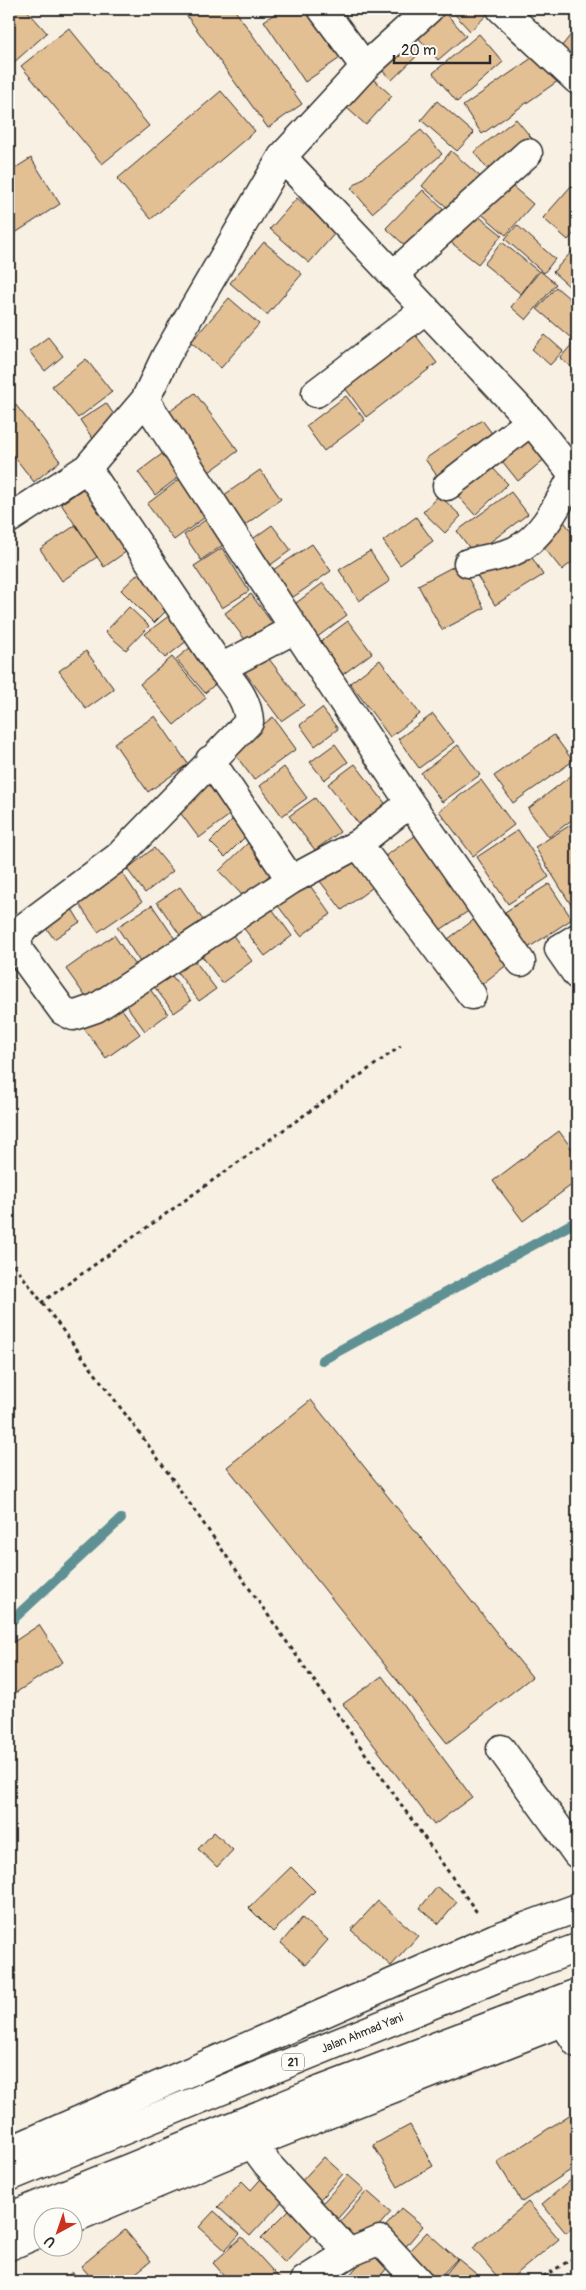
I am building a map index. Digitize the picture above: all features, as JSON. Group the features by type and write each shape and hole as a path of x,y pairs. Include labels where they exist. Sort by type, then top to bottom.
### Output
{"main road":[{"path":"322,9 365,67"},
{"path":"9,519 87,468 145,400 166,356 282,157 365,67 429,9"},
{"path":"501,9 577,80"},
{"path":"393,275 528,153"},
{"path":"282,157 531,421 575,478 555,510 532,538 514,551 468,563"},
{"path":"316,393 426,309"},
{"path":"145,400 410,803 521,962"},
{"path":"447,486 531,421"},
{"path":"87,468 221,668 243,696 249,708 249,722 240,734 210,760 118,857 26,926 17,937 19,951 63,1011 73,1016 96,1008 291,880 358,844 410,803"},
{"path":"221,668 295,629"},
{"path":"210,760 291,880"},
{"path":"358,844 472,995"},
{"path":"577,938 559,949 577,975"},
{"path":"501,1749 577,1854"},
{"path":"9,2151 495,1938 577,1908"},
{"name":"Jalan Ahmad Yani","path":"9,2177 514,1971 577,1948"},
{"path":"82,2215 252,2144 325,2102 577,1993"},
{"path":"9,2217 325,2102 572,2027"},
{"path":"252,2144 349,2253"},
{"path":"9,2246 32,2236"},
{"path":"304,2281 349,2253 380,2240 418,2281"}],"path":[{"path":"41,1303 401,1046"},
{"path":"9,1258 152,1450 495,1938"},
{"path":"536,2281 577,2256"}],"building":[{"path":"9,9 26,9 47,33 12,64 9,60"},
{"path":"182,9 234,9 302,104 268,128"},
{"path":"282,9 315,9 346,54 305,82 264,21"},
{"path":"450,9 489,9 491,11 470,31"},
{"path":"443,10 466,36 438,60 415,34"},
{"path":"577,27 577,61 561,47"},
{"path":"69,28 149,126 102,164 21,66"},
{"path":"479,34 503,62 457,102 433,73"},
{"path":"406,37 421,52 392,80 377,66"},
{"path":"539,53 558,81 482,134 463,106"},
{"path":"365,72 392,96 366,125 339,101"},
{"path":"221,91 255,131 151,219 117,179"},
{"path":"437,101 474,133 457,151 421,120"},
{"path":"516,119 534,141 492,175 474,152"},
{"path":"421,130 442,154 372,213 351,188"},
{"path":"451,151 484,180 455,214 422,186"},
{"path":"31,158 60,204 9,237 9,172"},
{"path":"504,179 533,204 506,235 477,210"},
{"path":"572,185 577,189 577,230 568,240 543,218"},
{"path":"423,190 449,215 413,253 386,228"},
{"path":"297,198 336,232 309,263 270,229"},
{"path":"472,211 502,235 478,264 448,240"},
{"path":"517,225 555,259 544,273 505,239"},
{"path":"264,242 302,274 267,315 230,283"},
{"path":"502,242 538,271 521,294 484,264"},
{"path":"577,246 577,281 571,288 553,272"},
{"path":"540,271 556,284 526,320 511,307"},
{"path":"556,287 577,305 577,343 537,309"},
{"path":"229,298 259,324 221,368 191,342"},
{"path":"413,332 437,363 366,417 343,385"},
{"path":"545,335 563,351 550,365 532,349"},
{"path":"48,337 63,356 45,371 29,351"},
{"path":"573,343 577,346 577,362 572,368 560,358"},
{"path":"86,359 112,392 78,418 52,386"},
{"path":"577,366 577,382 569,375"},
{"path":"195,393 238,451 205,475 162,417"},
{"path":"346,396 365,420 324,451 306,426"},
{"path":"106,403 119,422 93,439 80,420"},
{"path":"15,404 60,461 34,482 9,450 9,409"},
{"path":"482,420 497,440 440,480 425,459"},
{"path":"527,433 547,457 518,481 498,456"},
{"path":"166,451 183,474 155,495 138,472"},
{"path":"486,461 508,484 475,515 454,492"},
{"path":"260,470 281,499 238,530 217,500"},
{"path":"185,475 212,512 174,540 147,504"},
{"path":"90,484 133,547 104,567 61,504"},
{"path":"511,492 528,514 474,554 457,531"},
{"path":"439,495 461,516 445,533 423,512"},
{"path":"211,516 229,541 201,560 184,535"},
{"path":"416,517 433,541 400,565 383,541"},
{"path":"562,519 577,539 577,558 562,570 537,539"},
{"path":"76,525 97,557 62,581 40,549"},
{"path":"272,525 291,550 265,569 247,543"},
{"path":"312,544 331,571 286,602 267,574"},
{"path":"524,545 543,575 495,605 476,574"},
{"path":"222,548 249,591 222,608 194,566"},
{"path":"370,551 390,581 359,601 339,570"},
{"path":"460,563 484,608 442,630 418,585"},
{"path":"144,568 176,601 154,623 121,590"},
{"path":"323,583 347,615 316,638 292,606"},
{"path":"251,594 272,623 246,641 225,613"},
{"path":"129,607 149,626 126,650 105,632"},
{"path":"178,609 197,633 165,658 145,634"},
{"path":"348,621 372,653 342,675 318,643"},
{"path":"191,647 220,680 205,693 176,659"},
{"path":"86,651 114,689 86,709 59,671"},
{"path":"266,655 304,705 281,721 244,671"},
{"path":"172,657 206,698 174,725 140,684"},
{"path":"380,660 420,714 390,737 350,683"},
{"path":"322,708 338,729 315,746 300,725"},
{"path":"433,714 454,742 419,768 398,739"},
{"path":"155,716 188,764 148,792 114,743"},
{"path":"273,717 296,749 254,780 231,749"},
{"path":"554,735 573,761 513,803 494,776"},
{"path":"335,744 348,762 324,780 310,762"},
{"path":"458,745 480,775 442,802 421,773"},
{"path":"355,764 388,807 361,827 328,784"},
{"path":"284,767 307,798 282,816 260,786"},
{"path":"577,771 577,816 549,837 528,809"},
{"path":"211,780 235,811 199,838 176,807"},
{"path":"481,780 514,825 473,856 439,811"},
{"path":"315,798 340,832 315,850 289,816"},
{"path":"232,820 247,835 225,857 210,842"},
{"path":"577,821 577,912 576,913 535,847"},
{"path":"424,830 476,906 434,934 382,858"},
{"path":"518,830 549,877 508,904 477,857"},
{"path":"249,842 275,870 245,898 219,871"},
{"path":"154,848 173,871 145,893 127,869"},
{"path":"350,850 376,885 342,910 316,876"},
{"path":"121,871 142,902 98,932 77,901"},
{"path":"302,875 331,914 301,936 272,898"},
{"path":"549,884 572,919 528,948 505,912"},
{"path":"180,887 203,920 180,935 157,902"},
{"path":"267,902 292,936 265,956 239,922"},
{"path":"69,904 80,922 54,939 42,922"},
{"path":"152,905 175,939 140,962 117,927"},
{"path":"479,916 512,961 478,987 444,942"},
{"path":"226,926 252,961 222,983 196,948"},
{"path":"114,935 136,967 88,1000 66,969"},
{"path":"189,953 216,989 199,1001 172,965"},
{"path":"166,968 191,1001 174,1013 150,981"},
{"path":"144,981 168,1014 145,1031 121,998"},
{"path":"116,1001 140,1034 106,1058 82,1026"},
{"path":"559,1131 577,1156 577,1181 523,1221 493,1181"},
{"path":"311,1400 532,1677 447,1743 227,1467"},
{"path":"39,1625 63,1662 9,1697 9,1645"},
{"path":"382,1676 472,1797 434,1825 343,1704"},
{"path":"214,1832 233,1850 217,1867 198,1849"},
{"path":"291,1867 315,1891 273,1932 249,1908"},
{"path":"437,1887 457,1902 439,1924 420,1908"},
{"path":"378,1901 418,1936 391,1966 351,1930"},
{"path":"302,1918 328,1940 306,1965 281,1943"},
{"path":"577,2110 577,2166 522,2202 497,2162"},
{"path":"410,2125 433,2166 398,2187 373,2145"},
{"path":"324,2157 343,2174 314,2206 295,2188"},
{"path":"267,2172 289,2194 250,2236 218,2207 242,2181 251,2190"},
{"path":"348,2175 364,2189 331,2226 315,2211"},
{"path":"577,2175 577,2224 566,2233 542,2204"},
{"path":"367,2191 391,2212 358,2249 335,2227"},
{"path":"297,2202 321,2226 285,2263 261,2238"},
{"path":"528,2202 559,2239 508,2281 501,2281 473,2248"},
{"path":"401,2208 423,2226 403,2250 381,2232"},
{"path":"214,2211 240,2234 225,2250 199,2227"},
{"path":"125,2230 151,2261 126,2281 94,2281 81,2266"},
{"path":"427,2232 457,2259 436,2281 406,2254"},
{"path":"242,2237 280,2281 229,2281 213,2263"},
{"path":"375,2246 393,2261 376,2281 351,2281 347,2278"},
{"path":"458,2259 485,2281 440,2281"},
{"path":"72,2272 81,2281 62,2281"}],"waterway":[{"path":"322,1360 577,1221"},
{"path":"9,1623 121,1519"}]}
